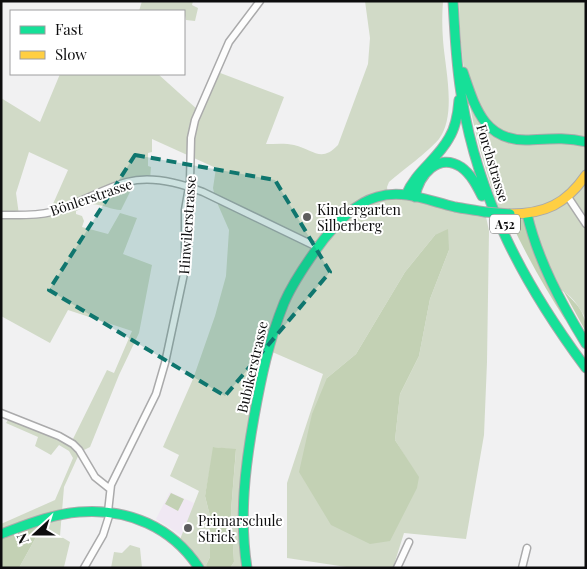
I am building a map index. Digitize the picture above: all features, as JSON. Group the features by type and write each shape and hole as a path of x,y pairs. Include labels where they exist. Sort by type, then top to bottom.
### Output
{"main road":[{"name":"Forchstrasse","path":"453,1 455,47 460,86 476,158 498,223 538,301 586,368"},
{"name":"Forchstrasse","path":"458,1 463,72 472,122 482,160 508,232 543,298 586,359"},
{"path":"463,72 480,116 486,125 499,134 511,139 520,140 560,137 586,142"},
{"path":"410,196 417,173 442,148 452,132 457,116 460,86"},
{"path":"410,196 429,168 440,163 454,163 469,174 498,223"},
{"name":"Bubikerstrasse","path":"247,568 242,532 242,506 245,476 266,352 283,306 297,278 317,247 345,215 377,196 410,196 453,207 485,212 528,214 550,209 568,197 586,175"},
{"path":"528,214 530,227 550,276 564,306 586,344"},
{"path":"1,534 68,513 89,511 109,513 143,521 164,531 186,548 199,568"}],"street":[{"name":"Hinwilerstrasse","path":"84,568 103,535 109,513 110,489 160,386 185,272 185,214 189,187 191,138 198,111 230,42 260,1"},
{"name":"Bönlerstrasse","path":"1,216 50,213 119,184 153,180 189,187 317,247"},
{"path":"568,197 586,224"},
{"path":"1,413 59,436 73,444 79,450 98,480 110,489"},
{"path":"397,568 409,542"},
{"path":"522,568 527,548"}],"highlighted area":[{"path":"135,155 275,180 330,272 225,396 49,290"}],"shaded area":[{"name":"Primarschule Strick","path":"170,492 194,503 184,537 156,519"}],"green space":[{"path":"142,1 193,1 192,5 198,8 195,21 186,20 185,10 139,10"},
{"path":"365,1 443,1 442,16 449,105 448,117 439,139 389,182 387,187 388,195 485,212 489,231 484,435 466,539 404,533 393,568 353,568 287,558 287,483 323,374 270,351 245,476 247,568 230,568 234,562 231,511 236,450 214,447 205,496 210,516 210,557 206,565 207,568 199,568 179,542 199,491 170,476 179,455 163,447 193,379 215,316 226,276 229,230 215,198 213,188 216,168 152,139 152,152 148,153 148,166 151,167 150,180 134,181 121,210 91,204 76,211 76,214 82,216 84,221 82,227 108,234 120,213 137,218 123,254 152,265 139,333 119,375 90,447 80,452 64,487 60,536 70,542 64,567 66,568 19,568 46,519 1,534 1,524 55,500 73,458 69,451 59,445 51,455 35,446 38,437 6,423 11,416 71,443 107,370 114,373 132,331 68,310 50,343 1,316 1,98 40,122 60,75 159,75 198,110 215,71 284,97 266,144 291,144 317,154 322,154 327,153 338,145 368,64 370,38","holes":["29,152 68,170 49,213 19,215 16,193","435,235 449,250 430,299 419,356 400,394 395,440 418,477 327,378 356,354 405,272"]},
{"path":"459,1 586,1 586,319 570,296 556,289 527,215 501,213 484,162 471,109 462,56"},
{"path":"524,219 566,321 536,271 510,220"},
{"path":"448,229 449,250 430,299 419,356 400,394 395,440 419,477 417,488 390,541 370,544 331,525 299,472 312,414 327,378 356,354 405,272 435,235"},
{"path":"563,290 582,313 586,332"},
{"path":"213,447 236,449 231,511 234,562 230,568 207,568 206,565 210,557 210,516 205,496"},
{"path":"171,493 184,499 178,511 165,504"},
{"path":"46,519 19,568 1,568 1,534"},
{"path":"130,545 140,548 142,568 111,568 114,552 122,553"}],"traffic: fast":[{"path":"453,1 460,87 480,173 493,207 524,274 543,306 586,368"},
{"path":"463,72 477,109 492,129 501,135 514,139 564,139 586,142"},
{"path":"406,195 415,179 439,153 451,134 456,120 459,100"},
{"path":"415,197 425,174 437,164 445,162 453,163 465,170 482,196"},
{"path":"247,568 243,511 248,455 254,417 270,345 279,317 288,294 307,262 341,220 354,208 377,197 397,194 407,195 455,207 485,212"},
{"path":"485,212 510,214"},
{"path":"527,214 537,248 551,281 586,344"},
{"path":"1,534 39,520 69,513 115,513 147,523 162,531 176,541 199,568"}],"traffic: slow":[{"path":"510,214 534,212 554,205 571,193 586,175"}],"place":[{"name":"Kindergarten Silberberg","path":"307,217"},
{"name":"Primarschule Strick","path":"188,528"}]}
